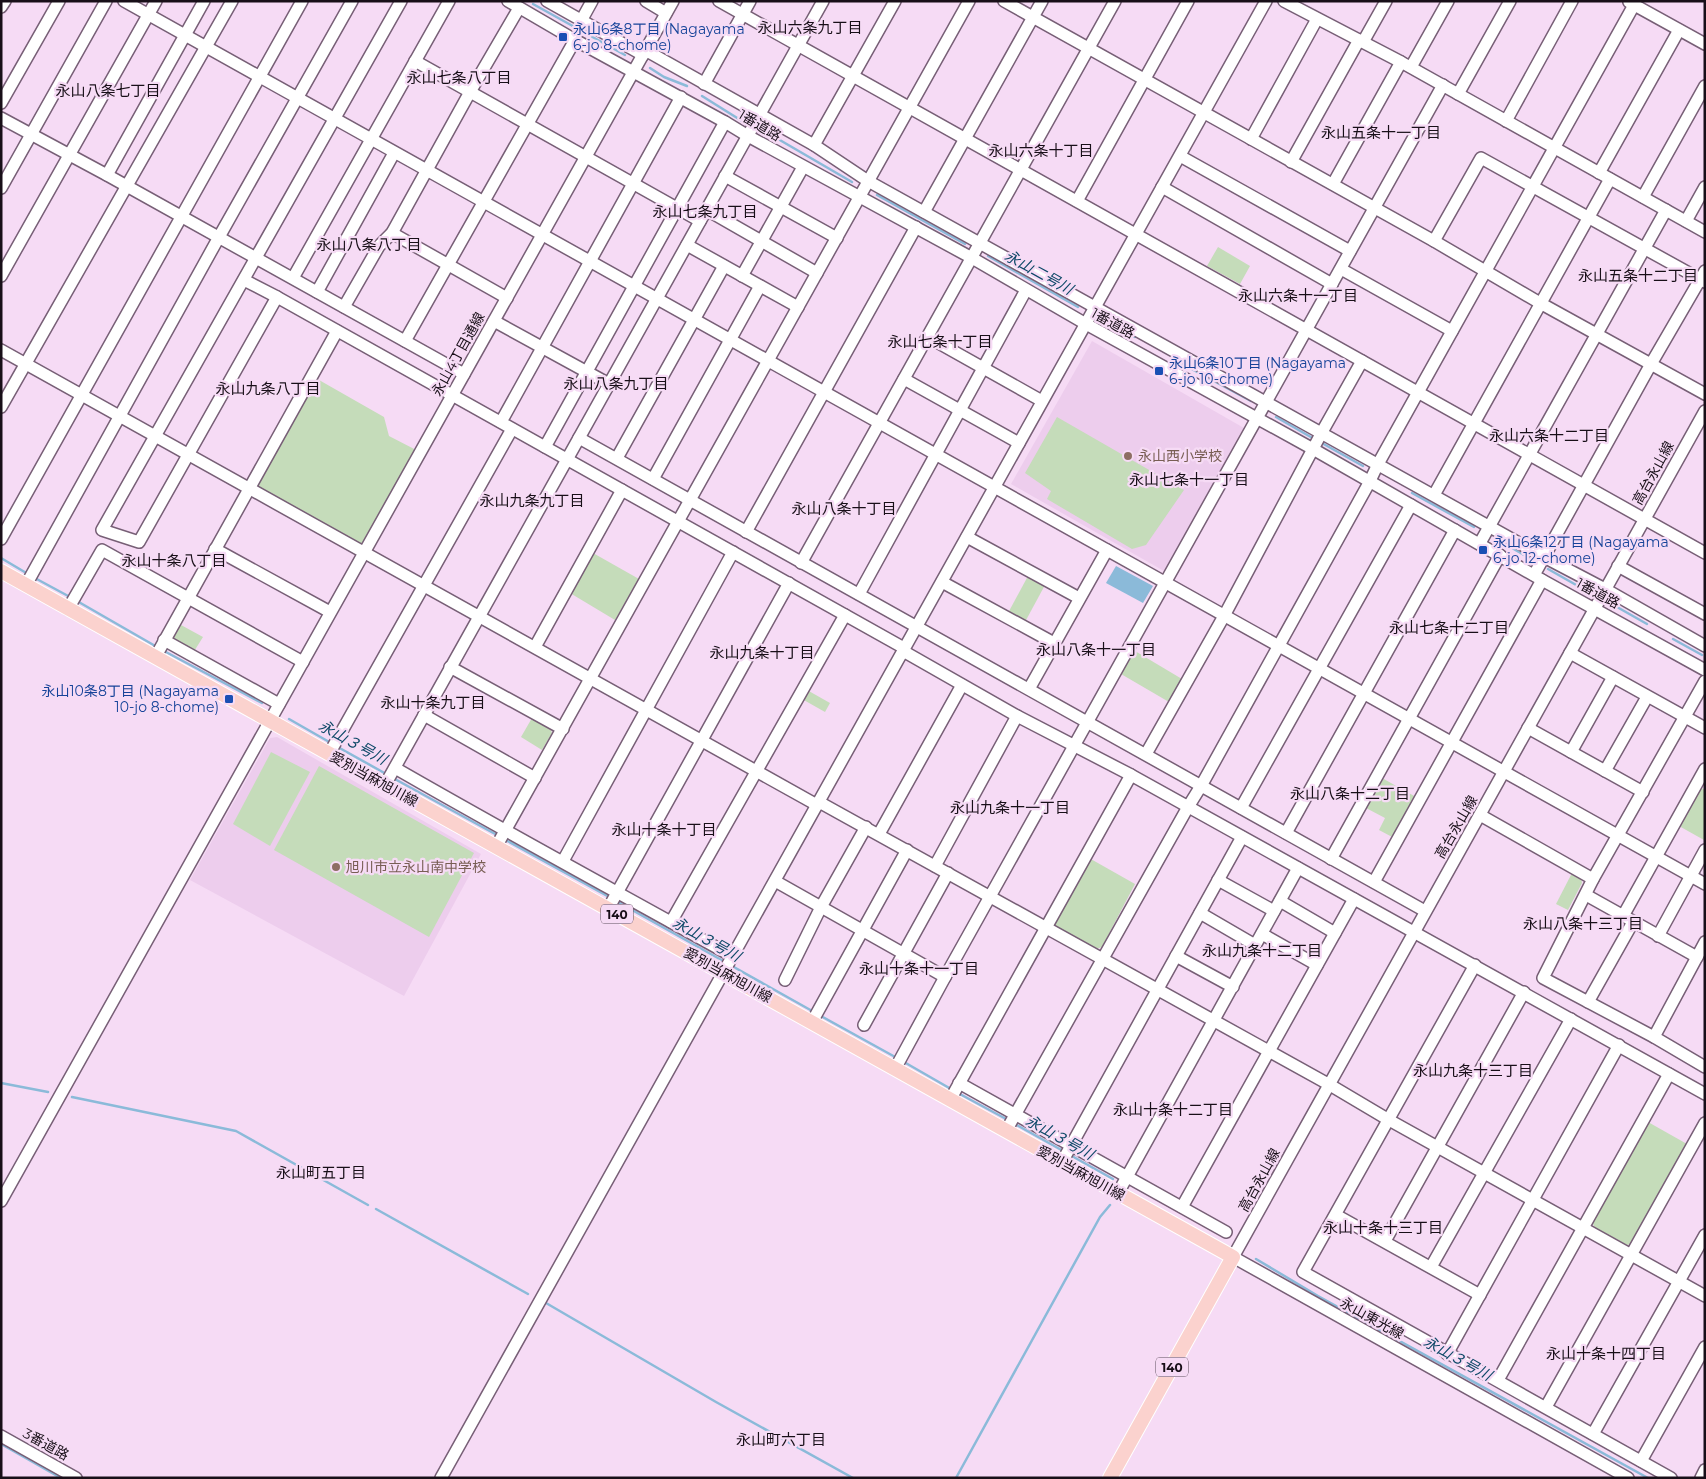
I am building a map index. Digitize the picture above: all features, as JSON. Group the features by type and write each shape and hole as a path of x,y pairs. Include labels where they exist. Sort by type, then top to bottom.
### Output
{"main road":[{"name":"愛別当麻旭川線","path":"1,571 30,579 72,603 160,648 269,721 333,748 390,776 613,900 723,973 815,1016 1011,1122 1066,1154 1118,1193 1233,1257"},
{"name":"140","path":"1110,1478 1233,1257"}],"street":[{"path":"1,7 5,1"},
{"path":"1,103 59,1"},
{"path":"1,188 106,1"},
{"path":"124,1 1705,884"},
{"path":"1,276 156,1"},
{"path":"108,175 204,1"},
{"path":"1,407 207,48 232,1"},
{"path":"1,539 302,1"},
{"path":"30,579 352,1"},
{"path":"277,297 139,542 102,530 401,1"},
{"path":"293,278 449,1"},
{"path":"547,1 814,145 868,181 1266,402 1318,440 1378,464 1705,646"},
{"path":"581,21 592,1"},
{"path":"646,1 666,13"},
{"name":"永山4丁目通線","path":"1,1201 673,1"},
{"path":"719,1 1705,553"},
{"path":"704,84 750,1"},
{"path":"732,956 671,922 613,900 563,861 501,838 390,776 823,1"},
{"path":"814,145 895,1"},
{"path":"501,838 969,1"},
{"path":"1004,1 1705,394"},
{"path":"924,212 1042,1"},
{"path":"802,563 1115,1"},
{"path":"1077,202 1188,1"},
{"path":"441,1478 1266,1"},
{"path":"1284,1 1406,64 1705,232"},
{"path":"1292,162 1386,1"},
{"path":"1333,184 1406,64 1448,1"},
{"path":"1458,94 1510,1"},
{"path":"1506,121 1572,1"},
{"path":"1011,1122 1201,786 1635,3 1705,44"},
{"path":"344,307 379,246 392,233 470,92 515,4"},
{"name":"1番道路","path":"515,4 633,72 681,97 803,167 972,258 1257,419 1318,440 1370,482 1705,670"},
{"path":"1251,139 1317,19"},
{"path":"1599,173 1679,30"},
{"path":"405,341 484,203 527,123 576,40"},
{"path":"415,61 700,221"},
{"path":"899,1063 945,977 1443,85"},
{"path":"1643,197 1705,86"},
{"path":"501,422 681,97"},
{"path":"1,118 108,175 464,374"},
{"path":"545,447 725,122"},
{"path":"317,292 394,153"},
{"path":"1180,156 1350,251"},
{"path":"1374,882 1452,743 1538,578 1544,557 1651,364 1703,278 1644,249 1481,158 1434,241"},
{"path":"742,276 803,167"},
{"path":"726,176 837,238"},
{"path":"1434,495 1610,179"},
{"path":"1162,187 1332,284"},
{"path":"1686,221 1705,187"},
{"path":"707,210 817,273"},
{"path":"1480,543 1666,210"},
{"path":"746,532 916,227"},
{"path":"392,233 507,298"},
{"path":"687,245 798,307"},
{"path":"617,458 724,266"},
{"path":"1341,269 1452,331"},
{"path":"244,280 845,614 1017,716 1188,806 1705,1094"},
{"path":"654,479 760,286"},
{"path":"859,594 1026,290"},
{"path":"494,321 543,346 609,384"},
{"path":"279,704 160,648 248,488 338,331"},
{"path":"928,337 1042,401"},
{"path":"1,350 757,772 866,827 1705,1296"},
{"path":"1146,754 1224,616 1362,361"},
{"path":"904,379 1019,443"},
{"name":"高台永山線","path":"1233,1257 1705,411"},
{"path":"333,748 512,429"},
{"path":"579,438 1425,911"},
{"path":"1396,497 1408,480"},
{"path":"535,647 622,490"},
{"path":"1241,808 1411,505"},
{"path":"1286,833 1455,530"},
{"path":"72,603 102,550 109,532"},
{"path":"967,537 1079,598"},
{"path":"214,549 330,612"},
{"path":"102,550 303,662"},
{"path":"1029,689 1106,550"},
{"path":"563,861 733,552"},
{"path":"1331,858 1500,555"},
{"path":"1618,566 1705,614"},
{"path":"942,582 1054,643"},
{"path":"613,900 789,583"},
{"path":"671,922 845,614"},
{"path":"1570,653 1705,728"},
{"path":"450,667 563,729"},
{"path":"1572,752 1613,677"},
{"path":"1705,681 1593,880 1543,978 1654,1037 1705,1067"},
{"path":"878,834 962,684"},
{"path":"1605,771 1647,697"},
{"path":"424,716 535,778"},
{"path":"935,866 1017,716"},
{"path":"1528,728 1643,792"},
{"path":"1588,1002 1656,857 1705,770"},
{"path":"954,1091 1131,775"},
{"path":"1480,815 1593,880"},
{"path":"785,980 821,907 866,827"},
{"path":"1226,1232 1127,1178 1066,1154 1242,837"},
{"path":"815,1016 907,850"},
{"path":"1658,936 1705,850"},
{"path":"1118,1193 1298,868"},
{"path":"864,1026 948,873"},
{"path":"1218,880 1336,933"},
{"path":"775,881 945,977"},
{"path":"1586,895 1697,957"},
{"path":"1182,1207 1354,899"},
{"path":"1200,913 1255,945"},
{"path":"1262,934 1318,965"},
{"path":"1654,1037 1705,942"},
{"path":"1176,956 1232,986"},
{"path":"1475,965 1303,1272 1671,1478"},
{"path":"1385,1241 1524,992"},
{"path":"1432,1267 1571,1019"},
{"path":"1447,1354 1619,1045"},
{"path":"1498,1380 1669,1074"},
{"path":"1546,1407 1705,1124"},
{"path":"1336,1215 1480,1295"},
{"path":"1593,1434 1705,1235"},
{"name":"永山東光線","path":"1233,1257 1628,1478"},
{"path":"1641,1461 1705,1347"},
{"name":"3番道路","path":"1,1436 76,1478"},
{"path":"1701,1478 1705,1470"}],"shaded area":[{"name":"永山西小学校","path":"1092,341 1244,428 1164,571 1011,484"},
{"name":"旭川市立永山南中学校","path":"277,737 481,854 404,996 190,880 270,738"}],"green space":[{"path":"1218,247 1250,266 1240,284 1207,266"},
{"path":"312,376 384,417 389,436 420,452 364,552 248,488"},
{"path":"1057,417 1184,490 1146,545 1132,549 1047,499 1051,491 1025,473"},
{"path":"593,553 639,579 615,620 570,593"},
{"path":"1028,576 1045,585 1025,622 1008,613"},
{"path":"181,625 203,637 193,653 172,640"},
{"path":"1135,651 1182,679 1169,702 1121,674"},
{"path":"807,690 830,703 825,712 802,699"},
{"path":"532,718 550,728 552,733 542,750 521,737"},
{"path":"271,752 310,772 270,846 233,824"},
{"path":"319,766 474,853 429,937 274,850"},
{"path":"1382,778 1416,797 1394,838 1379,830 1385,818 1366,808"},
{"path":"1700,787 1705,790 1704,840 1679,826"},
{"path":"1089,858 1135,884 1102,947 1094,950 1055,928 1055,921"},
{"path":"1572,873 1581,878 1582,883 1568,910 1556,904"},
{"path":"1648,1122 1687,1144 1632,1244 1627,1245 1595,1228 1592,1222"}],"water":[{"path":"1116,566 1153,586 1143,603 1106,583"}],"waterway":[{"name":"永山二号川","path":"533,4 625,55"},
{"name":"永山二号川","path":"650,68 664,77 687,86"},
{"name":"永山二号川","path":"702,96 742,121"},
{"name":"永山二号川","path":"766,132 852,182"},
{"name":"永山二号川","path":"877,195 965,244"},
{"name":"永山二号川","path":"988,256 1078,307"},
{"name":"永山二号川","path":"1108,322 1135,337"},
{"name":"永山二号川","path":"1175,360 1251,401"},
{"name":"永山二号川","path":"1276,417 1316,440"},
{"name":"永山二号川","path":"1320,442 1363,466"},
{"name":"永山二号川","path":"1412,493 1474,527"},
{"name":"永山二号川","path":"1500,541 1536,562"},
{"name":"永山３号川","path":"1,558 28,574"},
{"name":"永山二号川","path":"1548,569 1585,590"},
{"name":"永山３号川","path":"33,577 70,597"},
{"name":"永山３号川","path":"77,601 157,647"},
{"name":"永山二号川","path":"1617,607 1647,624"},
{"name":"永山二号川","path":"1673,639 1702,655"},
{"name":"永山３号川","path":"164,651 262,703"},
{"name":"永山３号川","path":"289,719 331,743"},
{"name":"永山３号川","path":"336,746 388,775"},
{"name":"永山３号川","path":"393,778 497,835"},
{"name":"永山３号川","path":"504,839 611,898"},
{"name":"永山３号川","path":"616,901 725,962"},
{"name":"永山３号川","path":"732,966 814,1012"},
{"name":"永山３号川","path":"819,1015 897,1058"},
{"name":"永山３号川","path":"904,1062 951,1089"},
{"path":"1,1083 48,1092"},
{"name":"永山３号川","path":"958,1093 1008,1120"},
{"path":"72,1097 236,1131 368,1205"},
{"name":"永山３号川","path":"1013,1123 1065,1152"},
{"name":"永山３号川","path":"1070,1155 1113,1179"},
{"path":"956,1478 1100,1217 1110,1205"},
{"path":"376,1209 528,1294"},
{"name":"永山３号川","path":"1256,1259 1318,1296 1648,1478"},
{"path":"546,1303 716,1402 853,1478"},
{"path":"1,1444 61,1478"}],"place":[{"name":"永山6条8丁目 (Nagayama 6-jo 8-chome)","path":"563,37"},
{"name":"永山6条10丁目 (Nagayama 6-jo 10-chome)","path":"1159,371"},
{"name":"永山西小学校","path":"1128,456"},
{"name":"永山6条12丁目 (Nagayama 6-jo 12-chome)","path":"1483,550"},
{"name":"永山10条8丁目 (Nagayama 10-jo 8-chome)","path":"229,699"},
{"name":"旭川市立永山南中学校","path":"336,867"}],"district":[{"name":"永山六条九丁目","path":"810,27"},
{"name":"永山七条八丁目","path":"459,77"},
{"name":"永山八条七丁目","path":"108,90"},
{"name":"永山五条十一丁目","path":"1381,132"},
{"name":"永山六条十丁目","path":"1041,150"},
{"name":"永山七条九丁目","path":"705,211"},
{"name":"永山八条八丁目","path":"369,244"},
{"name":"永山五条十二丁目","path":"1638,275"},
{"name":"永山六条十一丁目","path":"1298,295"},
{"name":"永山七条十丁目","path":"940,341"},
{"name":"永山八条九丁目","path":"616,383"},
{"name":"永山九条八丁目","path":"268,388"},
{"name":"永山六条十二丁目","path":"1549,435"},
{"name":"永山七条十一丁目","path":"1189,479"},
{"name":"永山九条九丁目","path":"532,500"},
{"name":"永山八条十丁目","path":"844,508"},
{"name":"永山十条八丁目","path":"174,560"},
{"name":"永山七条十二丁目","path":"1449,627"},
{"name":"永山八条十一丁目","path":"1096,649"},
{"name":"永山九条十丁目","path":"762,652"},
{"name":"永山十条九丁目","path":"433,702"},
{"name":"永山八条十二丁目","path":"1350,793"},
{"name":"永山九条十一丁目","path":"1010,807"},
{"name":"永山十条十丁目","path":"664,829"},
{"name":"永山八条十三丁目","path":"1583,923"},
{"name":"永山九条十二丁目","path":"1262,950"},
{"name":"永山十条十一丁目","path":"919,968"},
{"name":"永山九条十三丁目","path":"1473,1070"},
{"name":"永山十条十二丁目","path":"1173,1109"},
{"name":"永山町五丁目","path":"321,1172"},
{"name":"永山十条十三丁目","path":"1383,1227"},
{"name":"永山十条十四丁目","path":"1606,1353"},
{"name":"永山町六丁目","path":"781,1439"}]}
